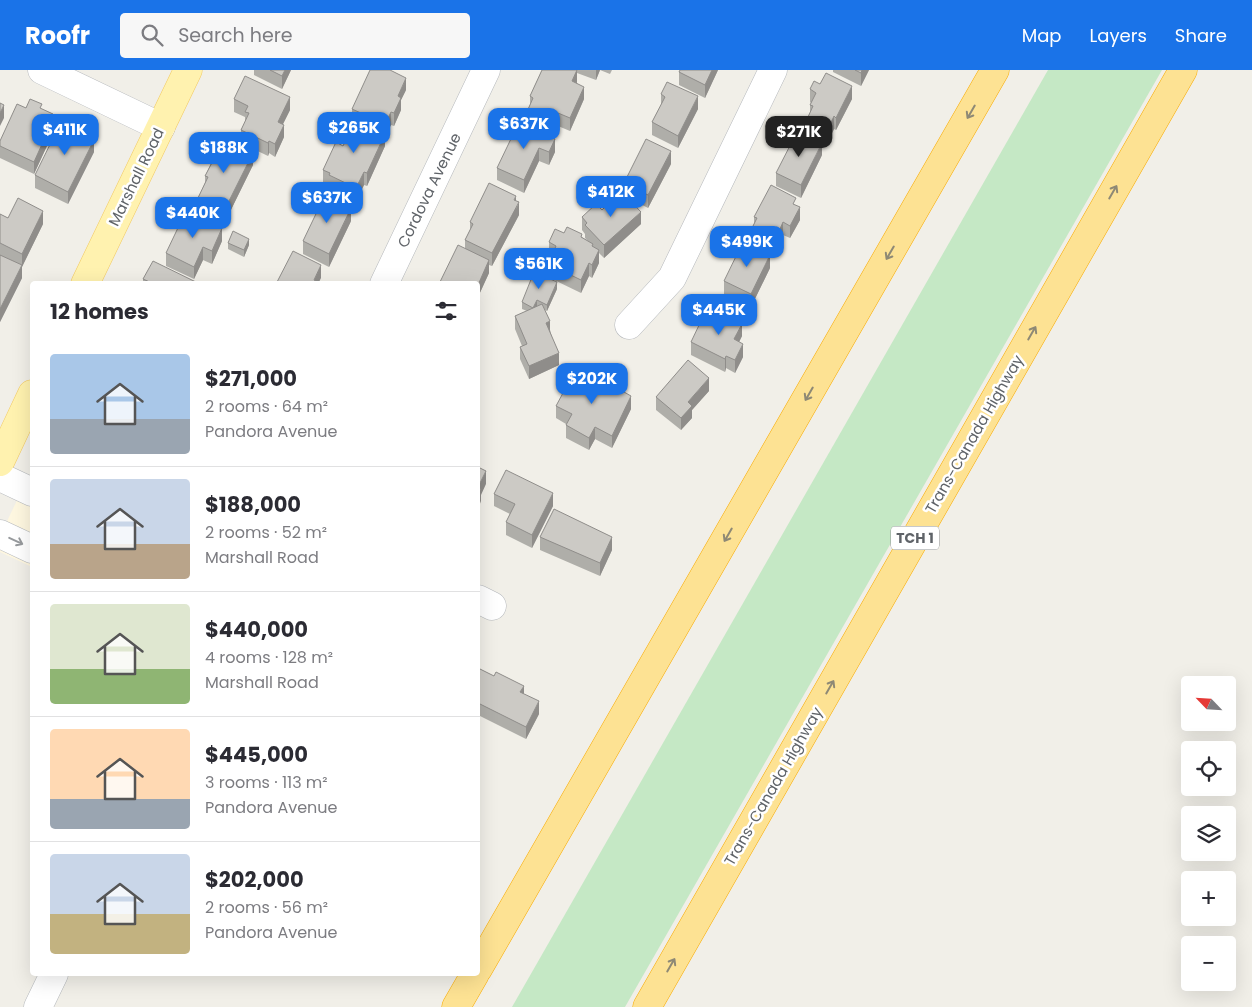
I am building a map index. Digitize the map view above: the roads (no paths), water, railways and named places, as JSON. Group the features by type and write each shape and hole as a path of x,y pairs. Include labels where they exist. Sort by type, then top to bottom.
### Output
{"highway":[{"path":"480,966 995,70"},
{"name":"Trans-Canada Highway","path":"647,1007 1183,70"},
{"path":"456,1007 474,976"}],"main road":[{"name":"Marshall Road","path":"86,281 188,70"},
{"path":"0,462 30,398"}],"street":[{"path":"42,70 160,127"},
{"name":"Cordova Avenue","path":"385,281 486,70"},
{"path":"629,325 672,278 772,70"},
{"path":"0,478 30,491"},
{"path":"0,534 30,548"},
{"path":"38,1007 53,976"}]}
